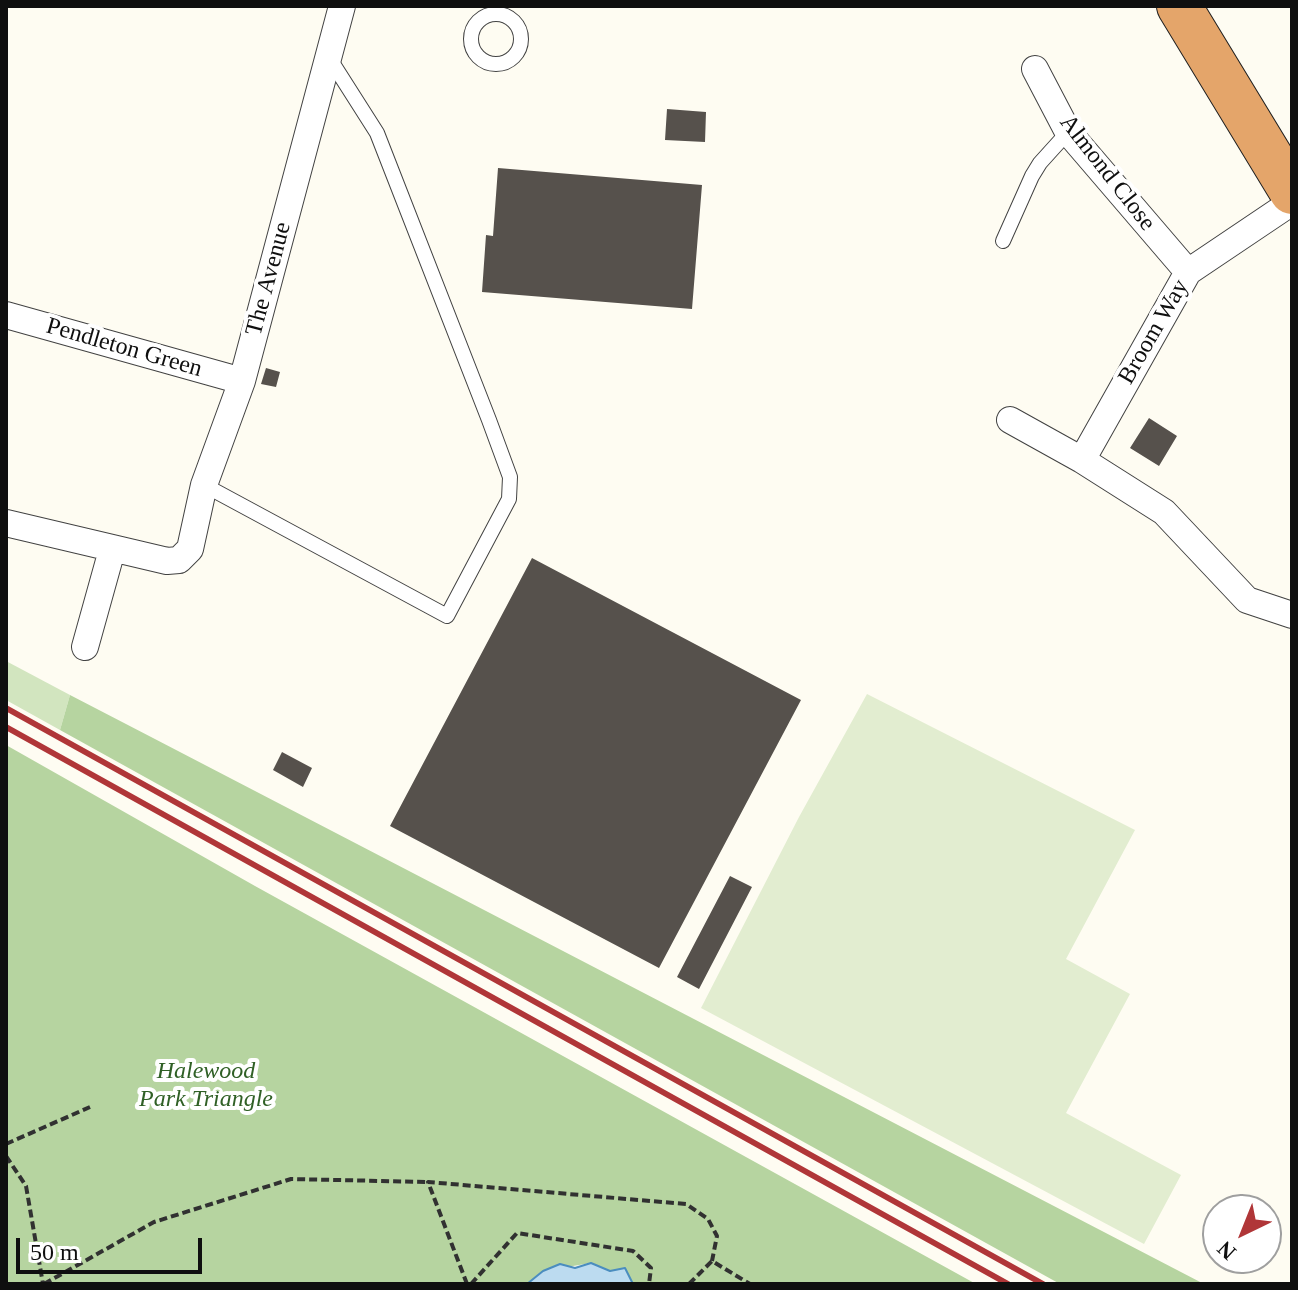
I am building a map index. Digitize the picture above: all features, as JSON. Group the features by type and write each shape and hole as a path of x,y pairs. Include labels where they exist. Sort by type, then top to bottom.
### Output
{"highway":[{"path":"1192,11 1292,192"}],"street":[{"name":"The Avenue","path":"112,550 167,561 179,560 190,549 204,485 242,381 342,6"},
{"name":"Almond Close","path":"1035,69 1068,132 1188,272"},
{"name":"Broom Way","path":"1082,460 1188,272 1292,202"},
{"name":"Pendleton Green","path":"6,315 242,381"},
{"path":"1010,420 1082,460 1164,512 1247,600 1292,615"},
{"path":"6,523 112,550 85,647"}],"lane":[{"path":"204,485 447,616 509,499 510,477 377,133 328,56"},
{"path":"1003,241 1040,163 1068,132"}],"path":[{"path":"6,1144 90,1107"},
{"path":"6,1156 26,1186 44,1284 154,1222 291,1179 428,1182 686,1204 708,1219 717,1236 712,1261 689,1284"},
{"path":"428,1182 469,1284 517,1233 633,1251 651,1268 649,1284"},
{"path":"712,1261 750,1284"}],"green space":[{"path":"6,661 70,695 60,730 6,700"},
{"path":"867,694 1135,830 1066,959 1130,994 1066,1113 1181,1175 1144,1244 701,1008 799,817"},
{"path":"70,695 1204,1284 1060,1284 60,730"},
{"name":"Halewood Park Triangle","path":"6,745 976,1284 633,1284 625,1268 610,1271 591,1263 543,1271 527,1284 6,1284"}],"water":[{"path":"591,1263 610,1271 625,1268 633,1284 527,1284 543,1271 560,1264 575,1268"}],"building":[{"path":"667,109 706,112 705,142 665,140"},
{"path":"498,168 702,185 692,309 482,292 486,235 493,236"},
{"path":"266,368 280,372 276,387 261,384"},
{"path":"1149,418 1177,436 1159,466 1130,448"},
{"path":"532,558 801,700 659,968 390,826"},
{"path":"282,752 312,768 303,787 273,770"},
{"path":"730,876 752,887 699,989 677,977"}],"railway":[{"path":"6,708 1043,1284"},
{"path":"6,727 1008,1284"}]}
